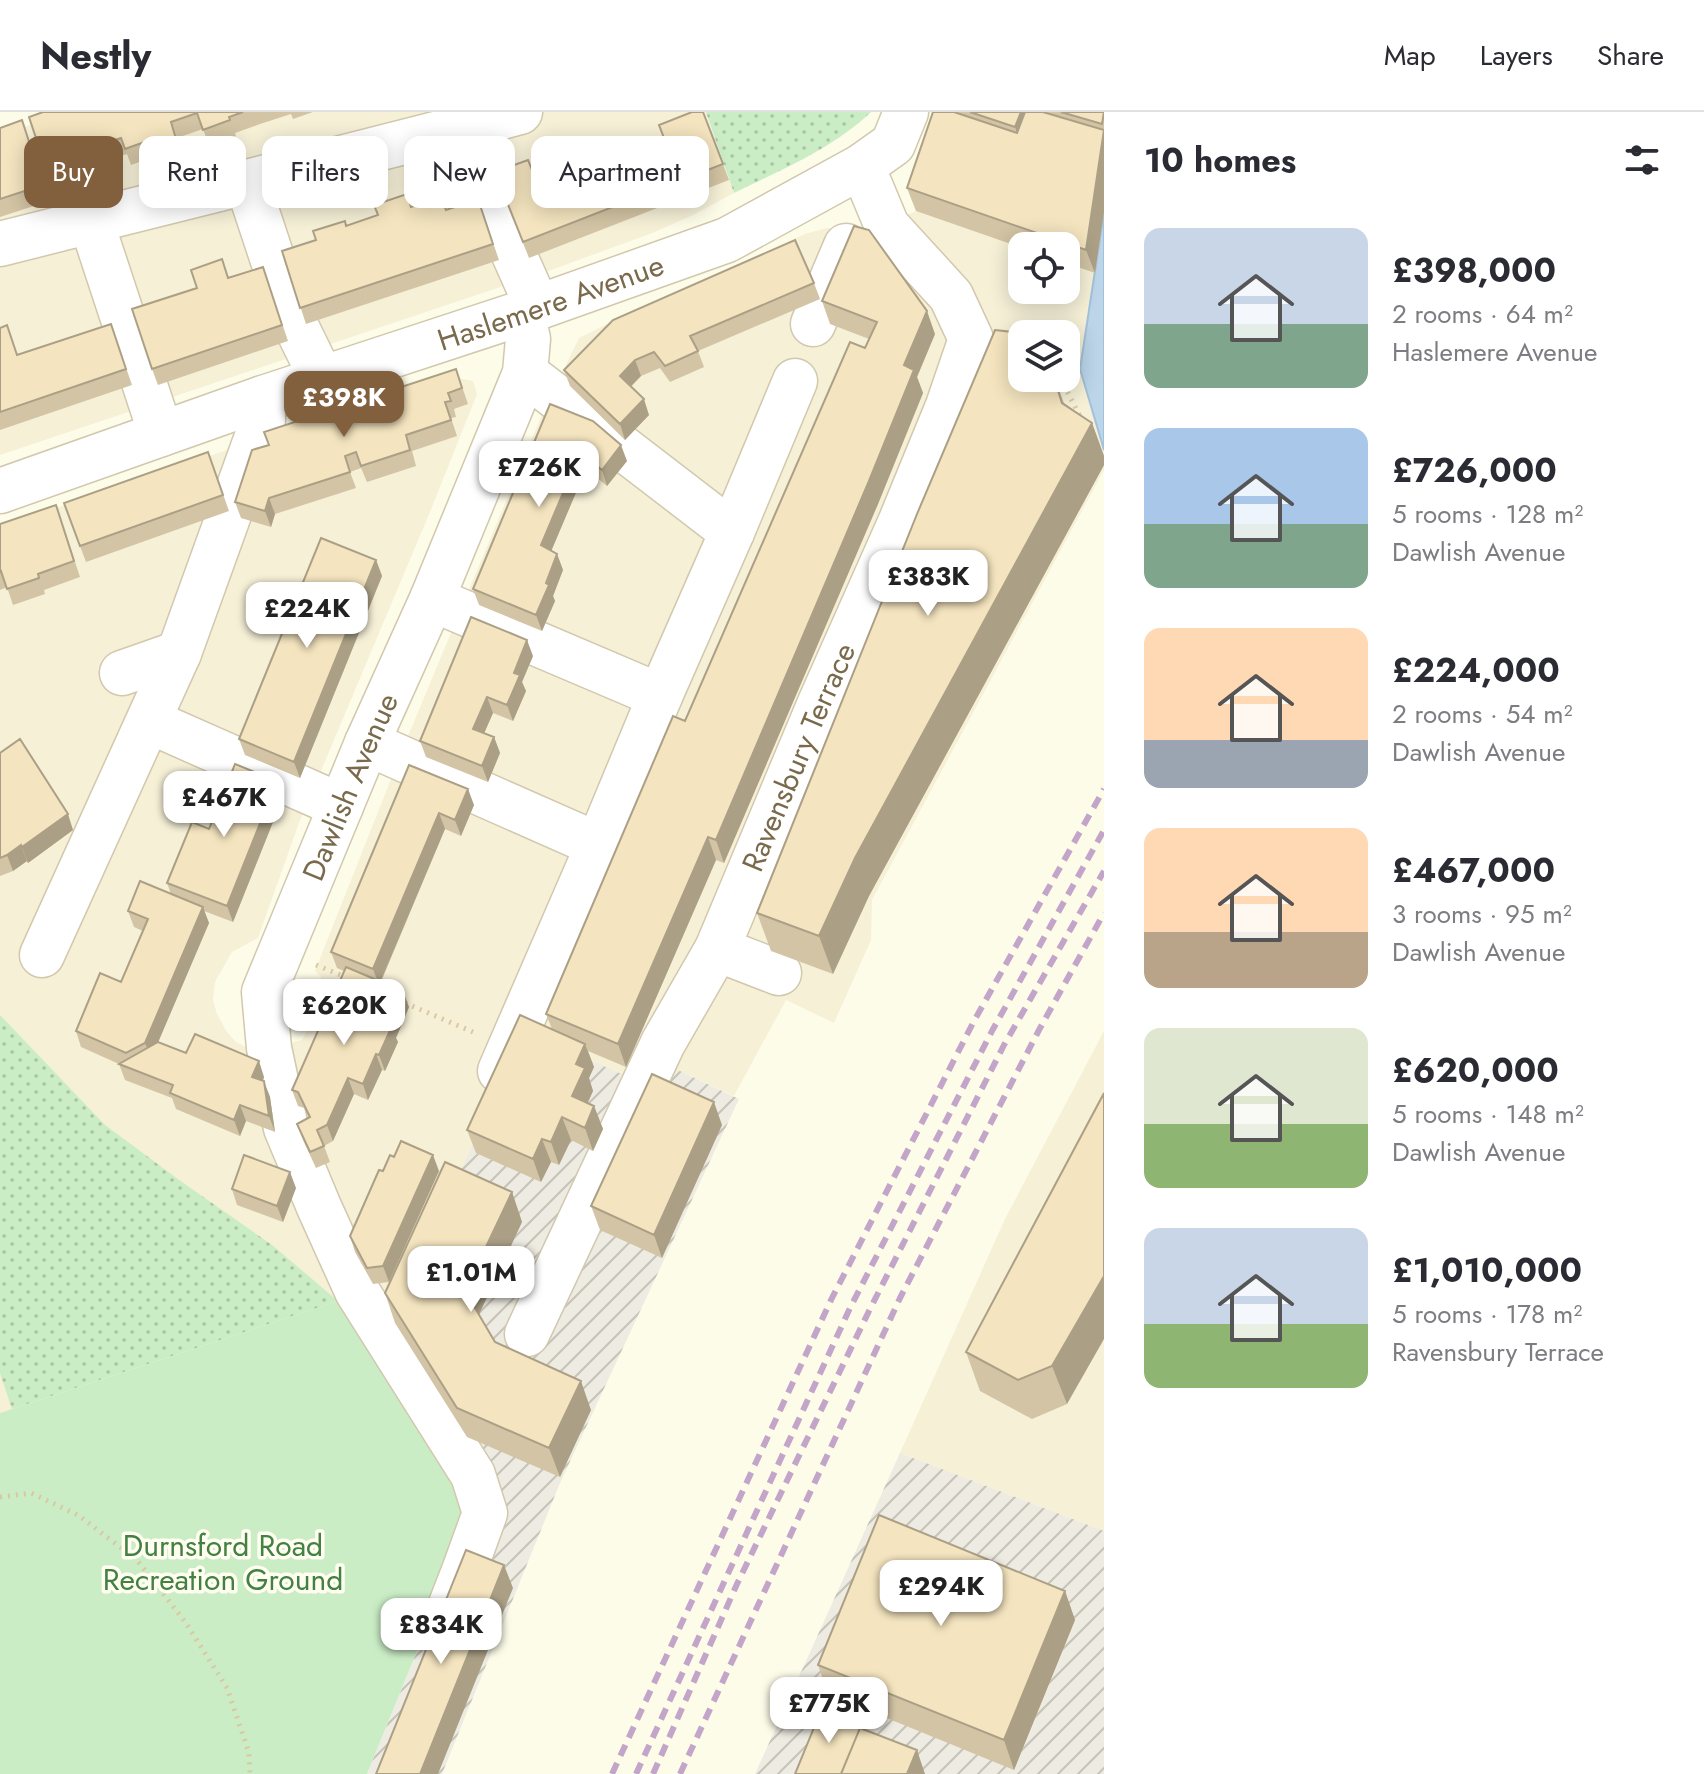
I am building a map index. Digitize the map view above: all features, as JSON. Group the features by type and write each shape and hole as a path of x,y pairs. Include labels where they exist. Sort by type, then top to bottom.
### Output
{"street":[{"path":"0,244 520,112"},
{"path":"813,324 853,228 860,203 862,166 893,144 906,112"},
{"name":"Dawlish Avenue","path":"434,1644 485,1513 473,1475 357,1291 313,1194 286,1128 269,1048 264,992 525,373 530,310 512,250 467,126"},
{"name":"Haslemere Avenue","path":"0,491 727,240 862,166"},
{"name":"Ravensbury Terrace","path":"527,1334 663,1043 717,949 820,703 900,523 948,406 971,339 951,296 887,226 862,166"},
{"path":"247,182 292,318 322,379"},
{"path":"91,221 161,434"},
{"path":"525,373 732,532"},
{"path":"487,1101 795,381"},
{"path":"42,955 179,653 263,420 263,398"},
{"path":"432,599 660,696"},
{"path":"122,673 179,653"},
{"path":"149,721 341,806"},
{"path":"367,743 598,845"},
{"path":"717,949 779,973"}],"path":[{"path":"1068,392 1085,428"},
{"path":"282,951 354,981"},
{"path":"397,999 511,1048"},
{"path":"0,1497 31,1493 66,1509 137,1560 186,1623 227,1688 249,1753 250,1774"}],"shaded area":[{"path":"68,112 706,112 734,193 709,206 709,136 531,136 531,208 706,208 655,232 554,269 0,455 0,135"},
{"path":"916,211 1008,243 1008,304 1080,304 1080,268 1095,273 1080,369 1104,450 1104,470 872,900 871,940 834,1023 786,1000 734,1096 680,1071 392,1321 338,1301 0,1413 0,527 446,376 473,381 477,394 299,823 258,938 232,952 215,982 213,1000 217,1014 236,1042 252,1050 302,1040 324,996 321,977 315,971 406,741 543,412 579,338 805,234 826,228 871,230"},
{"path":"525,1031 628,1077 657,1069 680,1071 739,1099 560,1483 442,1774 367,1774 474,1511 392,1320"},
{"path":"1104,1031 1104,1531 900,1453 1005,1219"},
{"path":"900,1453 1104,1531 1104,1774 755,1774"}],"green space":[{"path":"706,112 871,112 823,148 734,193"},
{"path":"0,1015 105,1125 272,1245 338,1301 12,1409 0,1373"},
{"name":"Durnsford Road Recreation Ground","path":"338,1301 474,1511 367,1774 0,1774 0,1413"}],"water":[{"path":"1104,212 1104,450 1080,369"}],"building":[{"path":"43,112 243,112 203,130 197,113 171,122 175,136 139,136 139,144 125,149 123,136 35,136 29,117"},
{"path":"692,112 703,112 723,164 709,169 709,136 663,136 659,125"},
{"path":"933,112 954,112 1017,133 1025,112 1043,112 1104,130 1086,250 1080,248 1080,232 1034,232 907,188"},
{"path":"970,112 1021,112 1015,127"},
{"path":"1061,112 1104,112 1102,124"},
{"path":"22,120 27,136 24,136 24,191 0,199 0,128"},
{"path":"528,160 531,168 531,208 610,208 523,242 509,208 515,208 515,165"},
{"path":"404,195 404,208 481,208 493,244 300,308 282,251 316,240 313,231 345,221 346,226 378,215 375,208 388,208 388,200"},
{"path":"854,226 869,230 927,311 904,365 914,370 716,840 708,837 618,1044 546,1014 673,716 685,721 850,342 865,348 877,322 822,301"},
{"path":"795,240 814,283 690,336 698,351 665,366 654,352 635,360 620,376 644,399 620,424 564,370 613,320"},
{"path":"222,259 228,278 263,267 282,325 152,369 132,309 197,288 191,270"},
{"path":"111,324 126,369 0,412 0,328 7,325 17,355"},
{"path":"995,330 1008,331 1008,392 1058,392 1062,403 1092,423 855,858 819,936 757,913 917,514"},
{"path":"456,369 462,388 448,393 451,401 445,402 451,420 406,435 410,450 361,466 356,452 345,456 350,472 269,498 265,511 235,502 252,450 269,445 264,432"},
{"path":"550,404 593,421 621,445 602,470 580,453 541,545 557,554 546,583 549,585 536,615 473,589"},
{"path":"208,452 223,495 80,546 64,503"},
{"path":"56,505 74,561 7,589 0,572 0,524"},
{"path":"321,538 376,560 294,762 239,739"},
{"path":"471,617 527,640 514,673 520,675 507,705 487,697 473,729 494,737 482,766 420,741"},
{"path":"20,739 68,814 22,847 0,858 0,753"},
{"path":"235,764 277,781 227,906 167,883 192,822 209,829"},
{"path":"409,765 468,789 455,820 439,813 373,969 331,952"},
{"path":"140,881 203,907 145,1043 126,1053 76,1031 100,973 121,982 148,919 128,911"},
{"path":"346,967 403,991 389,1024 392,1026 363,1084 348,1078 327,1125 317,1130 324,1146 310,1152 297,1124 310,1117 298,1092 292,1090"},
{"path":"520,1015 585,1044 576,1064 585,1068 572,1096 594,1106 585,1128 562,1117 551,1142 542,1139 533,1159 467,1130"},
{"path":"195,1034 259,1061 252,1077 264,1081 269,1116 240,1105 234,1120 170,1093 173,1085 119,1064 158,1042 186,1053"},
{"path":"652,1074 714,1102 654,1235 591,1206"},
{"path":"1104,1093 1104,1276 1052,1366 1018,1380 966,1352"},
{"path":"401,1141 433,1155 383,1266 367,1268 350,1236 379,1170 383,1171 390,1155 394,1157"},
{"path":"244,1155 290,1172 277,1206 232,1189"},
{"path":"445,1162 512,1192 465,1291 495,1342 581,1381 549,1448 457,1408 385,1293"},
{"path":"879,1515 1065,1591 1004,1740 818,1665"},
{"path":"466,1550 504,1565 420,1774 376,1774"},
{"path":"822,1708 863,1724 862,1728 841,1774 795,1774"},
{"path":"860,1728 917,1750 907,1774 841,1774"}],"railway":[{"path":"612,1774 831,1300 974,1021 1104,789"},
{"path":"636,1774 850,1308 992,1031 1104,830"},
{"path":"653,1774 737,1584 869,1311 1004,1045 1104,871"},
{"path":"680,1774 900,1298 1039,1030 1104,913"}]}
